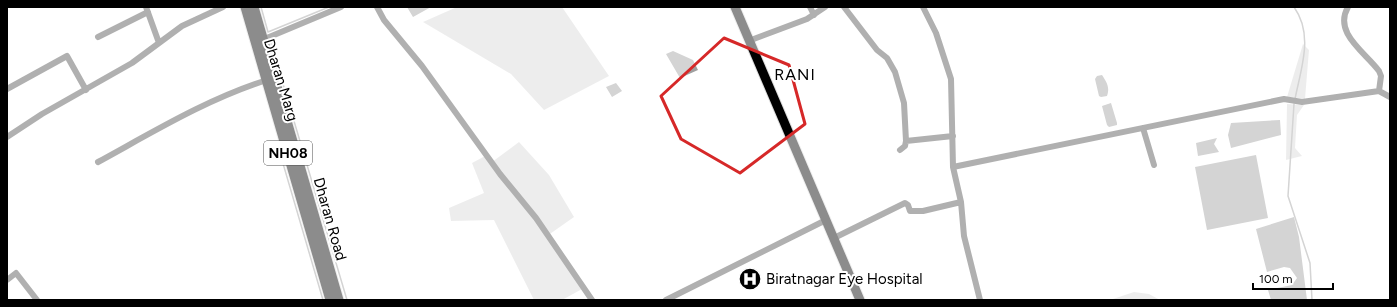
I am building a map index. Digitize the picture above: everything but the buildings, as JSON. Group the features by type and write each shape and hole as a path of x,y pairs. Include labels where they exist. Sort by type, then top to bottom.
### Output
{"main road":[{"name":"Dharan Marg","path":"245,7 254,43 267,80 330,300"},
{"name":"Dharan Road","path":"254,7 339,300"},
{"path":"736,7 860,300"}],"street":[{"path":"7,137 46,112 132,63 182,26 223,7"},
{"path":"254,43 341,7"},
{"path":"377,7 384,20 422,66 500,174 536,218 592,300"},
{"path":"810,7 814,15"},
{"path":"751,40 807,19 825,7"},
{"path":"844,7 877,50 887,58 895,72 904,103 906,141 905,146 900,150"},
{"path":"923,7 936,34 951,79 954,167 961,202 964,236 980,300"},
{"path":"1348,7 1343,17 1344,26 1352,40 1379,71 1381,76 1379,91"},
{"path":"98,37 147,9 159,43"},
{"path":"7,89 67,56 86,90"},
{"path":"98,162 172,121 252,85 267,80"},
{"path":"954,167 1284,99 1302,102 1379,91 1390,97"},
{"path":"1143,128 1154,165"},
{"path":"906,141 953,136"},
{"path":"834,238 905,203 910,211 923,211 961,202"},
{"path":"666,300 826,220"},
{"path":"7,280 16,274 37,300"}],"highlighted area":[{"path":"724,38 789,65 805,124 740,173 681,139 661,96"}],"shaded area":[{"path":"407,7 431,7 413,17"},
{"path":"457,7 562,7 609,76 544,110 511,74 423,22"},
{"path":"1303,44 1309,50 1305,99 1287,97"},
{"path":"673,51 693,60 698,70 680,78 666,54"},
{"path":"1102,75 1107,83 1108,90 1107,96 1101,97 1099,96 1095,79 1097,76"},
{"path":"616,83 622,91 612,97 606,87"},
{"path":"1111,103 1117,125 1109,127 1107,125 1102,106"},
{"path":"1287,104 1304,105 1297,115 1295,148 1302,156 1286,160"},
{"path":"1280,120 1281,135 1231,148 1228,135 1231,123"},
{"path":"1217,138 1214,144 1219,152 1198,156 1196,143"},
{"path":"519,142 549,175 574,217 547,236 584,288 562,300 534,300 494,220 451,221 449,208 484,193 472,163 487,155 492,162"},
{"path":"1256,155 1268,218 1207,230 1195,167"},
{"path":"1294,217 1299,237 1307,300 1271,300 1268,290 1292,285 1297,278 1290,268 1284,267 1267,272 1256,229"},
{"path":"1134,292 1149,294 1160,300 1110,300"}],"waterway":[{"path":"261,7 268,32 329,7"},
{"path":"1294,7 1300,18 1305,40 1303,64 1295,99"},
{"path":"270,40 347,300"},
{"path":"1294,104 1288,196 1310,263 1312,300"},
{"path":"282,160 323,300"}],"place":[{"name":"Biratnagar Eye Hospital","path":"750,279"}],"district":[{"name":"RANI","path":"795,74"}]}
